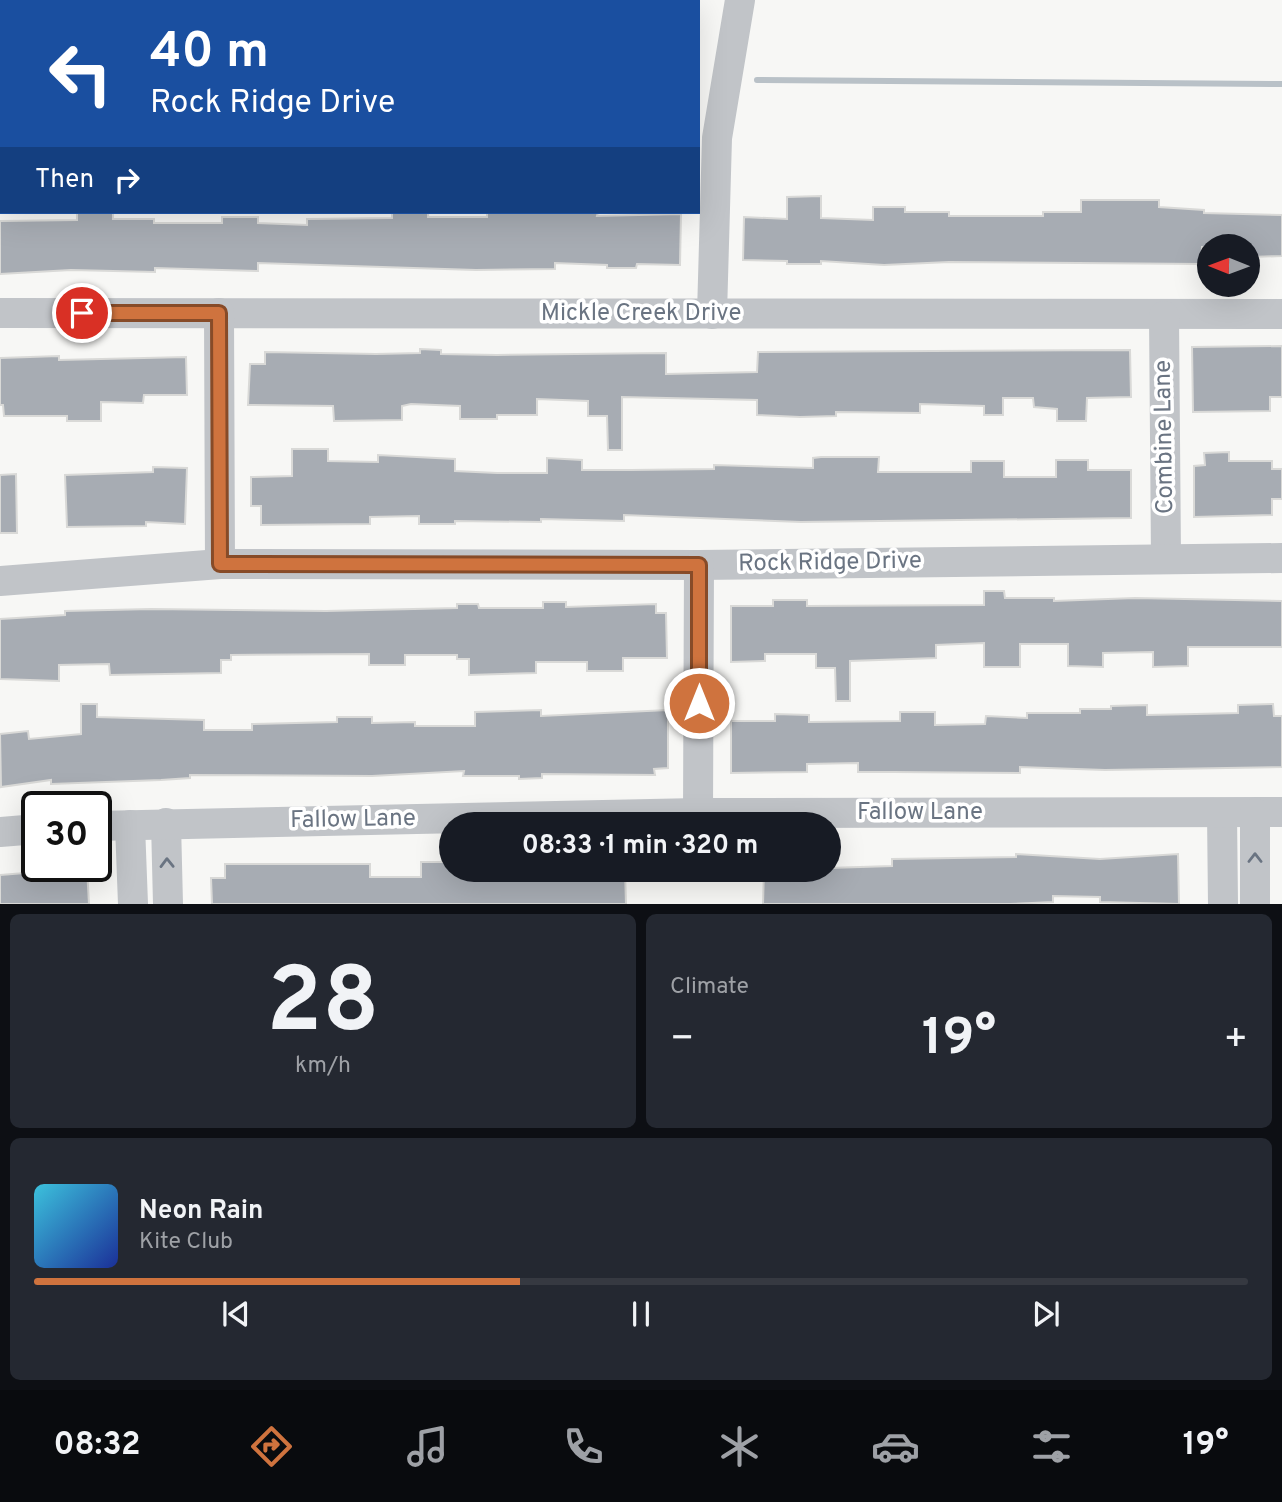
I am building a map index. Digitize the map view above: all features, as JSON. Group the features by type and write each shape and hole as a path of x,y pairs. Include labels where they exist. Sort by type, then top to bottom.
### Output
{"street":[{"path":"712,314 717,138 740,0"},
{"name":"Mickle Creek Drive","path":"0,313 1282,314"},
{"path":"219,313 220,564"},
{"name":"Combine Lane","path":"1164,316 1166,558"},
{"name":"Rock Ridge Drive","path":"0,581 220,564 699,565 1282,558"},
{"path":"698,812 699,565"},
{"name":"Fallow Lane","path":"841,813 1269,813"},
{"path":"1222,813 1223,904"},
{"path":"1255,904 1269,813"},
{"name":"Fallow Lane","path":"112,826 439,818"},
{"path":"166,823 168,904"},
{"path":"130,825 133,904"},
{"path":"0,832 21,830"}],"building":[{"path":"821,196 821,218 873,220 873,207 905,207 905,212 949,212 949,216 1043,216 1043,212 1081,212 1081,200 1159,200 1159,207 1204,210 1204,213 1282,215 1282,256 1260,257 1260,234 1197,234 1197,264 949,262 884,265 821,261 821,264 787,264 787,261 743,260 744,217 787,219 787,197"},
{"path":"77,214 113,214 113,219 154,219 154,223 222,223 222,217 258,217 258,223 307,225 307,219 392,218 392,214 487,217 487,214 681,214 680,265 637,264 636,268 607,268 607,265 555,263 555,269 476,270 258,263 258,271 155,268 155,272 71,270 0,274 0,221 77,220"},
{"path":"1282,346 1282,397 1270,397 1270,411 1193,412 1192,347"},
{"path":"420,349 441,350 441,354 497,355 666,353 666,374 757,372 758,352 1130,350 1131,397 1087,398 1086,421 1057,421 1057,409 1034,407 1033,398 1003,398 1003,415 984,415 984,406 920,404 920,413 836,412 836,416 800,417 757,415 757,400 622,397 622,450 608,450 607,416 588,416 588,401 537,399 537,415 497,415 497,419 460,419 460,406 411,404 402,406 402,420 334,421 333,406 248,405 250,364 265,364 265,352 376,354 420,353"},
{"path":"59,356 59,360 186,357 187,395 144,395 143,403 101,402 101,421 67,421 67,416 4,416 3,405 0,405 0,358"},
{"path":"292,449 328,449 328,461 378,462 378,455 455,459 455,471 497,473 547,473 547,458 582,460 582,470 631,470 714,469 714,465 813,468 813,458 879,457 878,472 971,472 971,461 1004,461 1004,477 1056,477 1056,460 1088,460 1088,470 1131,470 1131,518 801,522 624,515 624,521 541,519 541,522 455,521 455,524 419,524 419,516 370,517 370,524 261,525 261,506 251,506 251,477 292,476"},
{"path":"1229,452 1229,461 1272,461 1272,469 1282,469 1282,499 1272,499 1272,515 1194,517 1194,466 1205,465 1204,453"},
{"path":"153,467 187,468 185,524 146,522 146,526 67,527 65,475 153,472"},
{"path":"16,474 17,533 0,533 0,475"},
{"path":"984,591 1004,591 1005,598 1054,598 1054,601 1135,598 1282,601 1282,647 1188,647 1188,666 1153,667 1153,652 1103,653 1103,667 1068,666 1068,644 1020,644 1020,667 984,667 984,643 936,645 936,658 850,661 850,701 836,701 835,668 816,668 816,654 765,654 765,661 731,662 731,606 773,606 773,600 807,600 807,606 984,605"},
{"path":"543,602 566,602 566,607 656,604 656,613 666,613 667,658 623,658 623,671 587,671 587,662 536,662 536,673 469,675 469,659 457,659 457,655 405,655 405,665 369,665 369,654 231,655 231,660 221,660 221,673 110,675 109,664 59,665 59,681 0,679 0,619 65,615 65,611 151,609 326,611 457,608 457,604 478,604 479,608 543,608"},
{"path":"81,704 97,704 97,717 204,720 204,730 252,730 252,724 337,722 337,717 372,717 372,723 415,722 415,726 475,726 475,712 541,710 541,716 668,710 668,768 654,769 655,775 542,774 542,778 519,779 519,776 463,776 464,771 372,776 190,775 190,778 161,780 51,784 51,780 1,787 0,734 28,731 29,739 81,734"},
{"path":"1273,704 1274,716 1282,716 1282,767 1105,770 1020,767 1020,773 858,772 858,763 807,764 807,772 731,773 731,721 775,721 775,714 809,715 809,722 900,721 900,712 935,712 935,725 985,724 986,716 1027,718 1027,713 1080,713 1080,709 1111,709 1111,706 1147,705 1147,715 1238,713 1238,705"},
{"path":"1016,854 1100,859 1178,854 1179,904 1100,902 1100,897 1053,896 1053,902 1010,904 763,904 764,882 841,882 841,868 892,866 892,859 1016,857"},
{"path":"421,862 439,862 439,882 625,882 626,904 212,904 211,878 225,878 225,864 370,864 370,877 421,877"},
{"path":"21,873 21,882 88,882 89,904 0,904 0,875"}],"waterway":[{"path":"757,80 1282,84"}],"route":[{"path":"82,313 219,313 220,564 699,565 699,703"}]}
